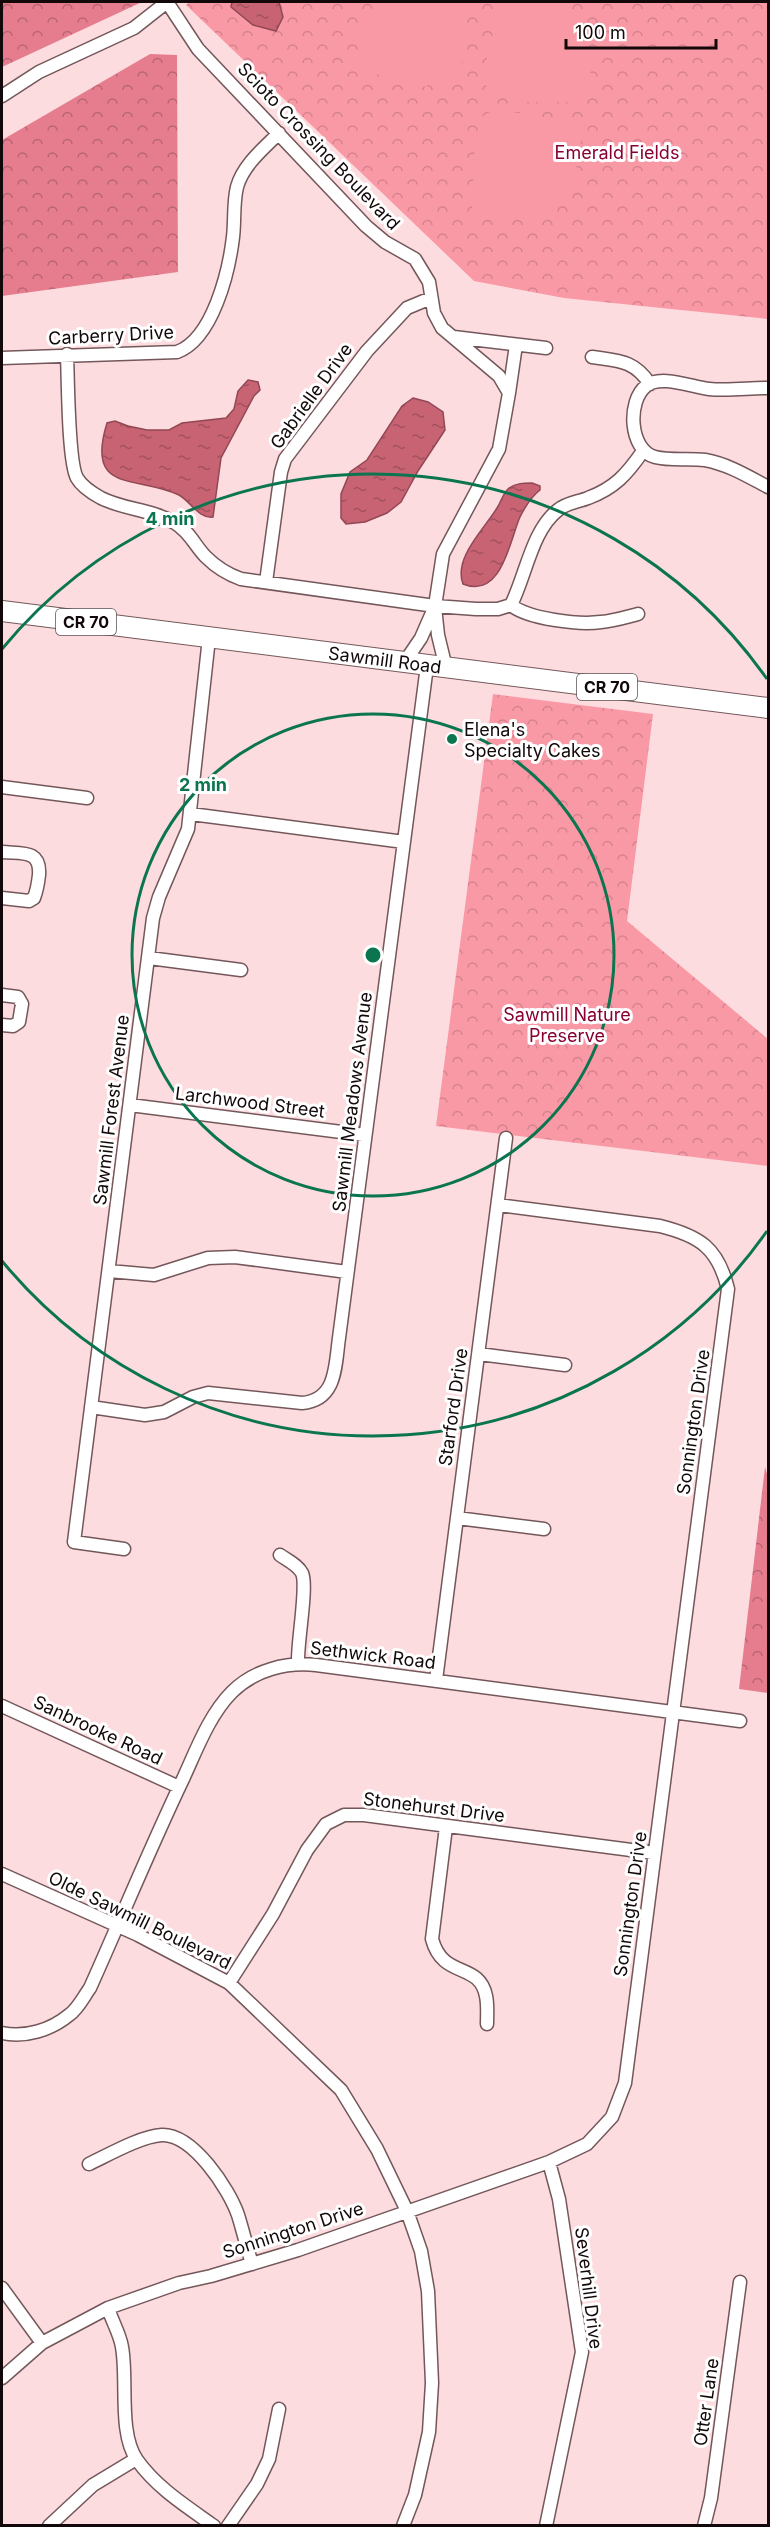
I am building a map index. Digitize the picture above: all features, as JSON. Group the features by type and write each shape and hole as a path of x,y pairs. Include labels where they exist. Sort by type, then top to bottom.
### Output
{"main road":[{"name":"Sawmill Road","path":"2,611 768,708"}],"street":[{"path":"2,96 39,72 134,28 167,2"},
{"name":"Scioto Crossing Boulevard","path":"167,2 198,49 366,226 385,242 415,259 429,282 434,312 442,328 499,376 509,393"},
{"name":"Carberry Drive","path":"4,361 68,354 177,352 191,346 199,338 222,286 230,258 237,186 251,162 279,133"},
{"name":"Gabrielle Drive","path":"266,582 285,459 367,351 407,308 431,298"},
{"path":"453,337 546,348"},
{"path":"436,667 438,635 435,606 443,554 499,450 516,345"},
{"path":"68,354 76,477 87,490 104,499 155,513 186,531 205,556 224,572 240,579 435,606 498,609 511,605 525,574 534,539 548,519 558,509 570,503 609,490 628,472 643,451"},
{"path":"592,357 625,362 641,370 650,384"},
{"path":"767,483 722,464 706,460 655,457 643,451 634,429 636,404 645,386 650,384 672,382 710,389 768,388"},
{"path":"511,605 519,612 570,621 600,622 638,614"},
{"path":"404,663 421,638 435,606"},
{"name":"Sawmill Forest Avenue","path":"124,1550 74,1542 153,918 159,897 188,829 191,814 209,638"},
{"name":"Sawmill Meadows Avenue","path":"91,1407 145,1415 164,1412 193,1397 208,1394 302,1403 312,1402 329,1390 333,1380 404,842 436,667"},
{"path":"2,787 87,798"},
{"path":"191,814 404,842"},
{"path":"2,852 29,854 40,863 34,898 28,901 2,898"},
{"path":"149,958 241,970"},
{"path":"2,995 18,997 22,1004 19,1022 13,1026 2,1025"},
{"name":"Larchwood Street","path":"130,1105 365,1135"},
{"name":"Starford Drive","path":"436,1680 506,1138"},
{"name":"Sonnington Drive","path":"2,2378 42,2343 108,2308 179,2283 252,2264 549,2162 587,2144 612,2117 625,2084 728,1289 719,1261 710,1250 699,1239 680,1231 660,1226 498,1205"},
{"path":"109,1271 154,1275 208,1258 235,1257 347,1272"},
{"path":"479,1354 565,1365"},
{"path":"457,1518 544,1529"},
{"path":"280,1555 302,1573 298,1663"},
{"name":"Sethwick Road","path":"2,2033 13,2035 43,2031 71,2014 90,1988 179,1788 216,1714 231,1692 249,1679 268,1670 298,1663 740,1721"},
{"name":"Sanbrooke Road","path":"2,1706 179,1788"},
{"name":"Stonehurst Drive","path":"229,1983 273,1914 307,1850 326,1824 344,1815 364,1815 654,1854"},
{"path":"446,1827 432,1939 436,1953 446,1964 472,1975 482,1984 487,1997 487,2024"},
{"name":"Olde Sawmill Boulevard","path":"2,1874 118,1926 229,1983 341,2090 377,2149 407,2211 421,2251 428,2291 432,2383 429,2432 415,2495 403,2526"},
{"path":"89,2164 148,2138 161,2135 176,2137 188,2144 220,2180 237,2213 252,2264"},
{"name":"Severhill Drive","path":"546,2526 582,2352 559,2199 549,2162"},
{"name":"Otter Lane","path":"704,2526 711,2498 740,2282"},
{"path":"2,2288 42,2343"},
{"path":"108,2308 122,2345 125,2424 136,2459 168,2494 214,2526"},
{"path":"228,2526 257,2484 269,2459 279,2409"},
{"path":"49,2526 93,2485 136,2459"}],"green space":[{"path":"2,2 142,2 2,67"},
{"name":"Emerald Fields","path":"189,2 768,2 768,319 564,298 474,281 186,5"},
{"path":"378,2 467,2 466,44 458,81 449,88 427,85 427,87 357,69 364,25"},
{"path":"501,2 554,2 578,22 585,33 591,58 586,102 529,102 492,94 485,84 488,63 486,62"},
{"path":"150,54 177,55 178,272 2,296 2,140"},
{"path":"493,110 527,114 582,129 581,145 574,174 560,198 550,207 536,213 512,216 472,212 475,140 480,118"},
{"name":"Sawmill Nature Preserve","path":"493,694 653,714 627,921 768,1039 768,1166 436,1126"},
{"path":"765,1467 768,1477 768,1693 739,1689"}],"water":[{"path":"232,2 279,2 283,17 276,31 253,25 231,7"},
{"path":"248,380 258,382 260,390 254,396 221,458 213,517 203,515 179,495 119,478 109,472 103,461 102,446 107,423 115,421 147,430 169,430 182,423 226,418 234,409 238,391"},
{"path":"413,398 428,402 443,412 445,430 401,502 387,513 365,522 346,524 341,518 341,494 350,472 367,460 402,406"},
{"path":"532,483 540,486 540,490 522,513 508,552 496,576 476,587 463,584 462,564 466,554 505,492 514,485"}],"place":[{"name":"Elena's Specialty Cakes","path":"452,739"}]}
